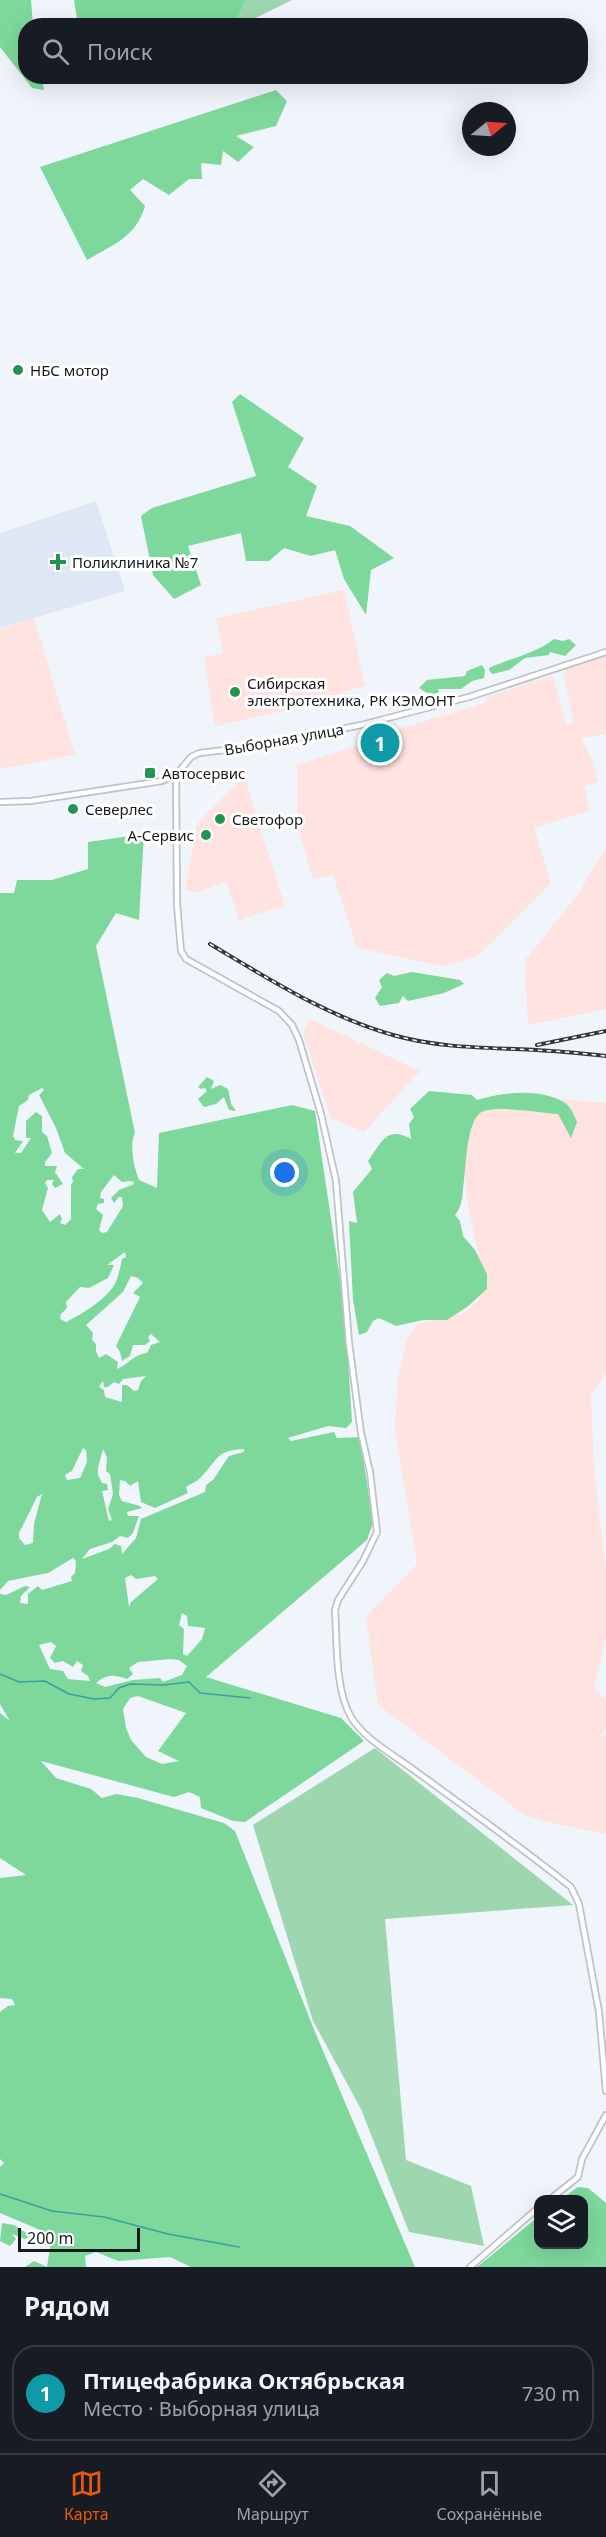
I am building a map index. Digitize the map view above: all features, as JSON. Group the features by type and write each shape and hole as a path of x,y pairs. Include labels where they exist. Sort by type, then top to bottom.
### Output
{"street":[{"name":"Выборная улица","path":"176,775 191,757 200,753 254,746 362,725 469,697 606,652"},
{"path":"0,802 31,801 99,792 159,781 176,775 177,904 181,951 186,959 279,1011 292,1025 299,1040 321,1114 336,1181 349,1343 361,1433 370,1472 377,1532 363,1561 338,1600 335,1610 341,1687 345,1706 352,1719 370,1737 571,1887 579,1904 599,2012 606,2091"},
{"path":"554,2195 578,2177 582,2159 606,2115"},
{"path":"470,2267 534,2211"}],"shaded area":[{"name":"Поликлиника №7","path":"96,501 125,591 0,628 0,533"},
{"path":"344,590 365,686 349,690 320,703 215,726 204,657 223,653 216,618"},
{"path":"34,618 75,755 0,769 0,629"},
{"path":"606,656 606,734 581,738 593,762 598,782 584,786 590,810 534,828 551,883 476,957 442,966 357,948 333,875 313,879 297,824 297,765 366,743 367,739 487,702 486,697 553,676 566,724 574,723 564,675 566,669"},
{"path":"244,776 285,906 239,920 227,882 197,892 185,890 197,824"},
{"path":"606,848 606,1009 528,1025 525,960 576,897"},
{"path":"310,1019 420,1071 364,1132 331,1118 303,1033"},
{"path":"500,1094 606,1103 606,1373 591,1395 594,1471 606,1572 606,1636 594,1689 606,1699 606,1729 600,1737 606,1736 606,1834 551,1823 523,1814 378,1705 366,1617 417,1564 395,1428 398,1378 407,1338 418,1324 462,1314 479,1300 482,1270 469,1211 463,1163 477,1104"}],"green space":[{"path":"0,0 31,0 32,18 18,18 18,70 0,47"},
{"path":"74,0 246,0 238,18 77,18"},
{"path":"246,0 292,0 255,18 238,18"},
{"path":"29,84 43,84 44,90 32,88"},
{"path":"276,90 287,101 276,126 236,136 254,147 238,162 223,151 221,165 201,163 202,179 189,179 169,195 143,179 130,190 145,206 136,225 123,239 87,260 40,167"},
{"path":"240,394 304,438 288,467 317,486 306,516 350,526 394,558 371,570 366,615 344,579 335,550 311,556 284,548 269,561 246,561 241,533 188,546 201,585 174,599 153,575 141,516 152,508 256,476 232,402"},
{"path":"554,639 563,641 569,639 576,645 565,656 550,652 549,655 525,658 509,670 492,674 489,670 489,668 540,648"},
{"path":"482,665 485,670 484,678 472,681 461,689 438,689 439,695 432,696 419,688 427,680 465,676 467,671"},
{"path":"144,834 139,920 116,913 96,946 135,1133 132,1150 137,1175 139,1180 157,1188 159,1133 292,1105 315,1111 345,1313 352,1422 346,1428 328,1426 288,1438 291,1441 334,1432 337,1438 360,1437 373,1523 367,1540 206,1677 341,1718 364,1741 245,1822 233,1821 201,1808 200,1797 189,1792 174,1797 41,1761 56,1778 91,1789 102,1798 116,1794 138,1798 224,1823 235,1831 315,2032 415,2267 191,2267 170,2257 118,2261 96,2252 85,2256 86,2267 47,2267 52,2235 0,2213 0,2167 4,2163 0,2159 0,2012 8,2006 15,2005 12,1999 0,1998 0,1878 26,1875 0,1858 0,1713 10,1721 0,1704 0,1594 6,1595 25,1586 30,1587 21,1596 20,1603 28,1604 28,1594 38,1586 42,1590 72,1581 76,1561 73,1558 48,1573 8,1581 0,1590 0,893 14,893 17,880 52,880 88,869 88,842","holes":["42,1088 44,1090 39,1095 56,1128 65,1153 84,1169 78,1169 72,1177 71,1219 65,1225 60,1223 62,1219 60,1214 50,1222 42,1210 48,1188 45,1183 47,1180 54,1180 52,1184 55,1188 63,1184 55,1172 57,1166 45,1166 45,1162 52,1153 47,1136 42,1132 42,1116 36,1112 26,1121 26,1138 31,1138 21,1153 15,1153 23,1141 15,1140 13,1136 19,1106 28,1100 29,1095","114,1175 122,1182 132,1181 134,1184 119,1190 111,1198 114,1203 122,1197 123,1206 107,1232 102,1233 99,1230 103,1215 96,1209 98,1204 104,1203 104,1199 100,1198 101,1192","125,1252 126,1257 122,1259 116,1281 103,1298 66,1322 60,1319 61,1314 67,1308 66,1302 80,1287 89,1288 108,1278 114,1265 107,1265","131,1276 143,1283 133,1293 140,1297 116,1346 122,1361 130,1356 133,1345 145,1345 150,1341 148,1337 151,1334 160,1342 151,1345 147,1353 139,1355 117,1369 118,1362 106,1354 99,1358 96,1344 92,1340 93,1333 86,1325 123,1292","146,1376 141,1381 138,1390 134,1391 127,1385 122,1385 122,1402 105,1397 104,1390 99,1387 103,1381 104,1387 114,1382 119,1384 123,1379","83,1448 86,1450 87,1462 80,1478 67,1480 65,1475 72,1471","103,1449 107,1457 106,1471 110,1474 113,1494 108,1509 112,1520 109,1521 102,1491 108,1490 107,1484 102,1483 98,1475 98,1468","244,1449 244,1452 229,1456 213,1480 206,1485 205,1492 141,1519 136,1538 122,1554 121,1546 115,1544 109,1549 82,1559 90,1549 112,1542 120,1536 128,1538 133,1533 139,1516 128,1516 127,1512 142,1508 122,1501 119,1495 120,1480 130,1486 138,1481 141,1502 155,1508 188,1493 186,1487 200,1478 223,1454","42,1494 34,1524 33,1543 25,1545 19,1538 19,1533 37,1497","131,1575 136,1579 155,1576 158,1579 131,1602 129,1607 125,1578","182,1613 187,1616 188,1626 205,1628 202,1639 187,1656 183,1654 184,1629 179,1625","51,1642 56,1646 50,1658 55,1663 63,1661 73,1667 77,1661 83,1665 81,1671 88,1676 90,1681 68,1679 63,1671 50,1669 39,1645","170,1659 179,1660 187,1666 182,1675 163,1682 160,1678 133,1680 105,1687 96,1683 107,1676 127,1679 133,1674 129,1668 138,1662","138,1696 186,1713 158,1751 179,1761 162,1764 146,1757 131,1740 126,1728 123,1709 130,1698"]},
{"path":"412,972 460,980 464,984 444,993 408,1001 403,996 399,1003 380,1006 375,998 382,987 379,980 387,973 394,976"},
{"path":"207,1077 214,1081 211,1089 220,1085 228,1089 231,1104 236,1111 229,1110 224,1097 216,1104 204,1107 198,1099 207,1091 205,1088 198,1087"},
{"path":"429,1091 472,1095 477,1100 510,1093 545,1095 565,1103 577,1122 571,1138 558,1114 506,1109 486,1110 480,1113 472,1125 462,1198 455,1215 460,1221 463,1236 475,1250 487,1274 487,1289 467,1307 447,1320 423,1320 396,1326 379,1318 373,1321 367,1332 359,1335 353,1300 349,1221 357,1223 353,1192 372,1169 368,1161 385,1138 396,1134 411,1139 409,1124 414,1117 410,1109"},
{"path":"375,1748 573,1905 385,1919 406,2160 471,2186 484,2246 409,2232 361,2109 313,2021 253,1825"},
{"path":"578,2187 588,2188 606,2203 606,2267 477,2267 534,2220 534,2249 588,2249 588,2195 567,2195"},
{"path":"2,2223 14,2225 31,2236 25,2239 12,2234 16,2239 10,2246 0,2241"},
{"path":"34,2261 47,2267 25,2267"}],"waterway":[{"path":"0,1674 19,1682 45,1681 69,1694 94,1699 110,1698 119,1688 130,1684 164,1685 189,1682 200,1693 250,1698"},
{"path":"0,2194 52,2211 104,2217 168,2234 239,2247"}],"railway":[{"path":"210,944 321,1007 344,1018 393,1035 452,1046 558,1051 606,1056"},
{"path":"537,1045 606,1031"}],"place":[{"name":"НБС мотор","path":"18,370"},
{"name":"Поликлиника №7","path":"58,562"},
{"name":"Сибирская электротехника, РК КЭМОНТ","path":"235,692"},
{"name":"Птицефабрика Октябрьская","path":"380,743"},
{"name":"Автосервис","path":"150,773"},
{"name":"Северлес","path":"73,809"},
{"name":"Светофор","path":"220,819"},
{"name":"А-Сервис","path":"206,835"}]}
